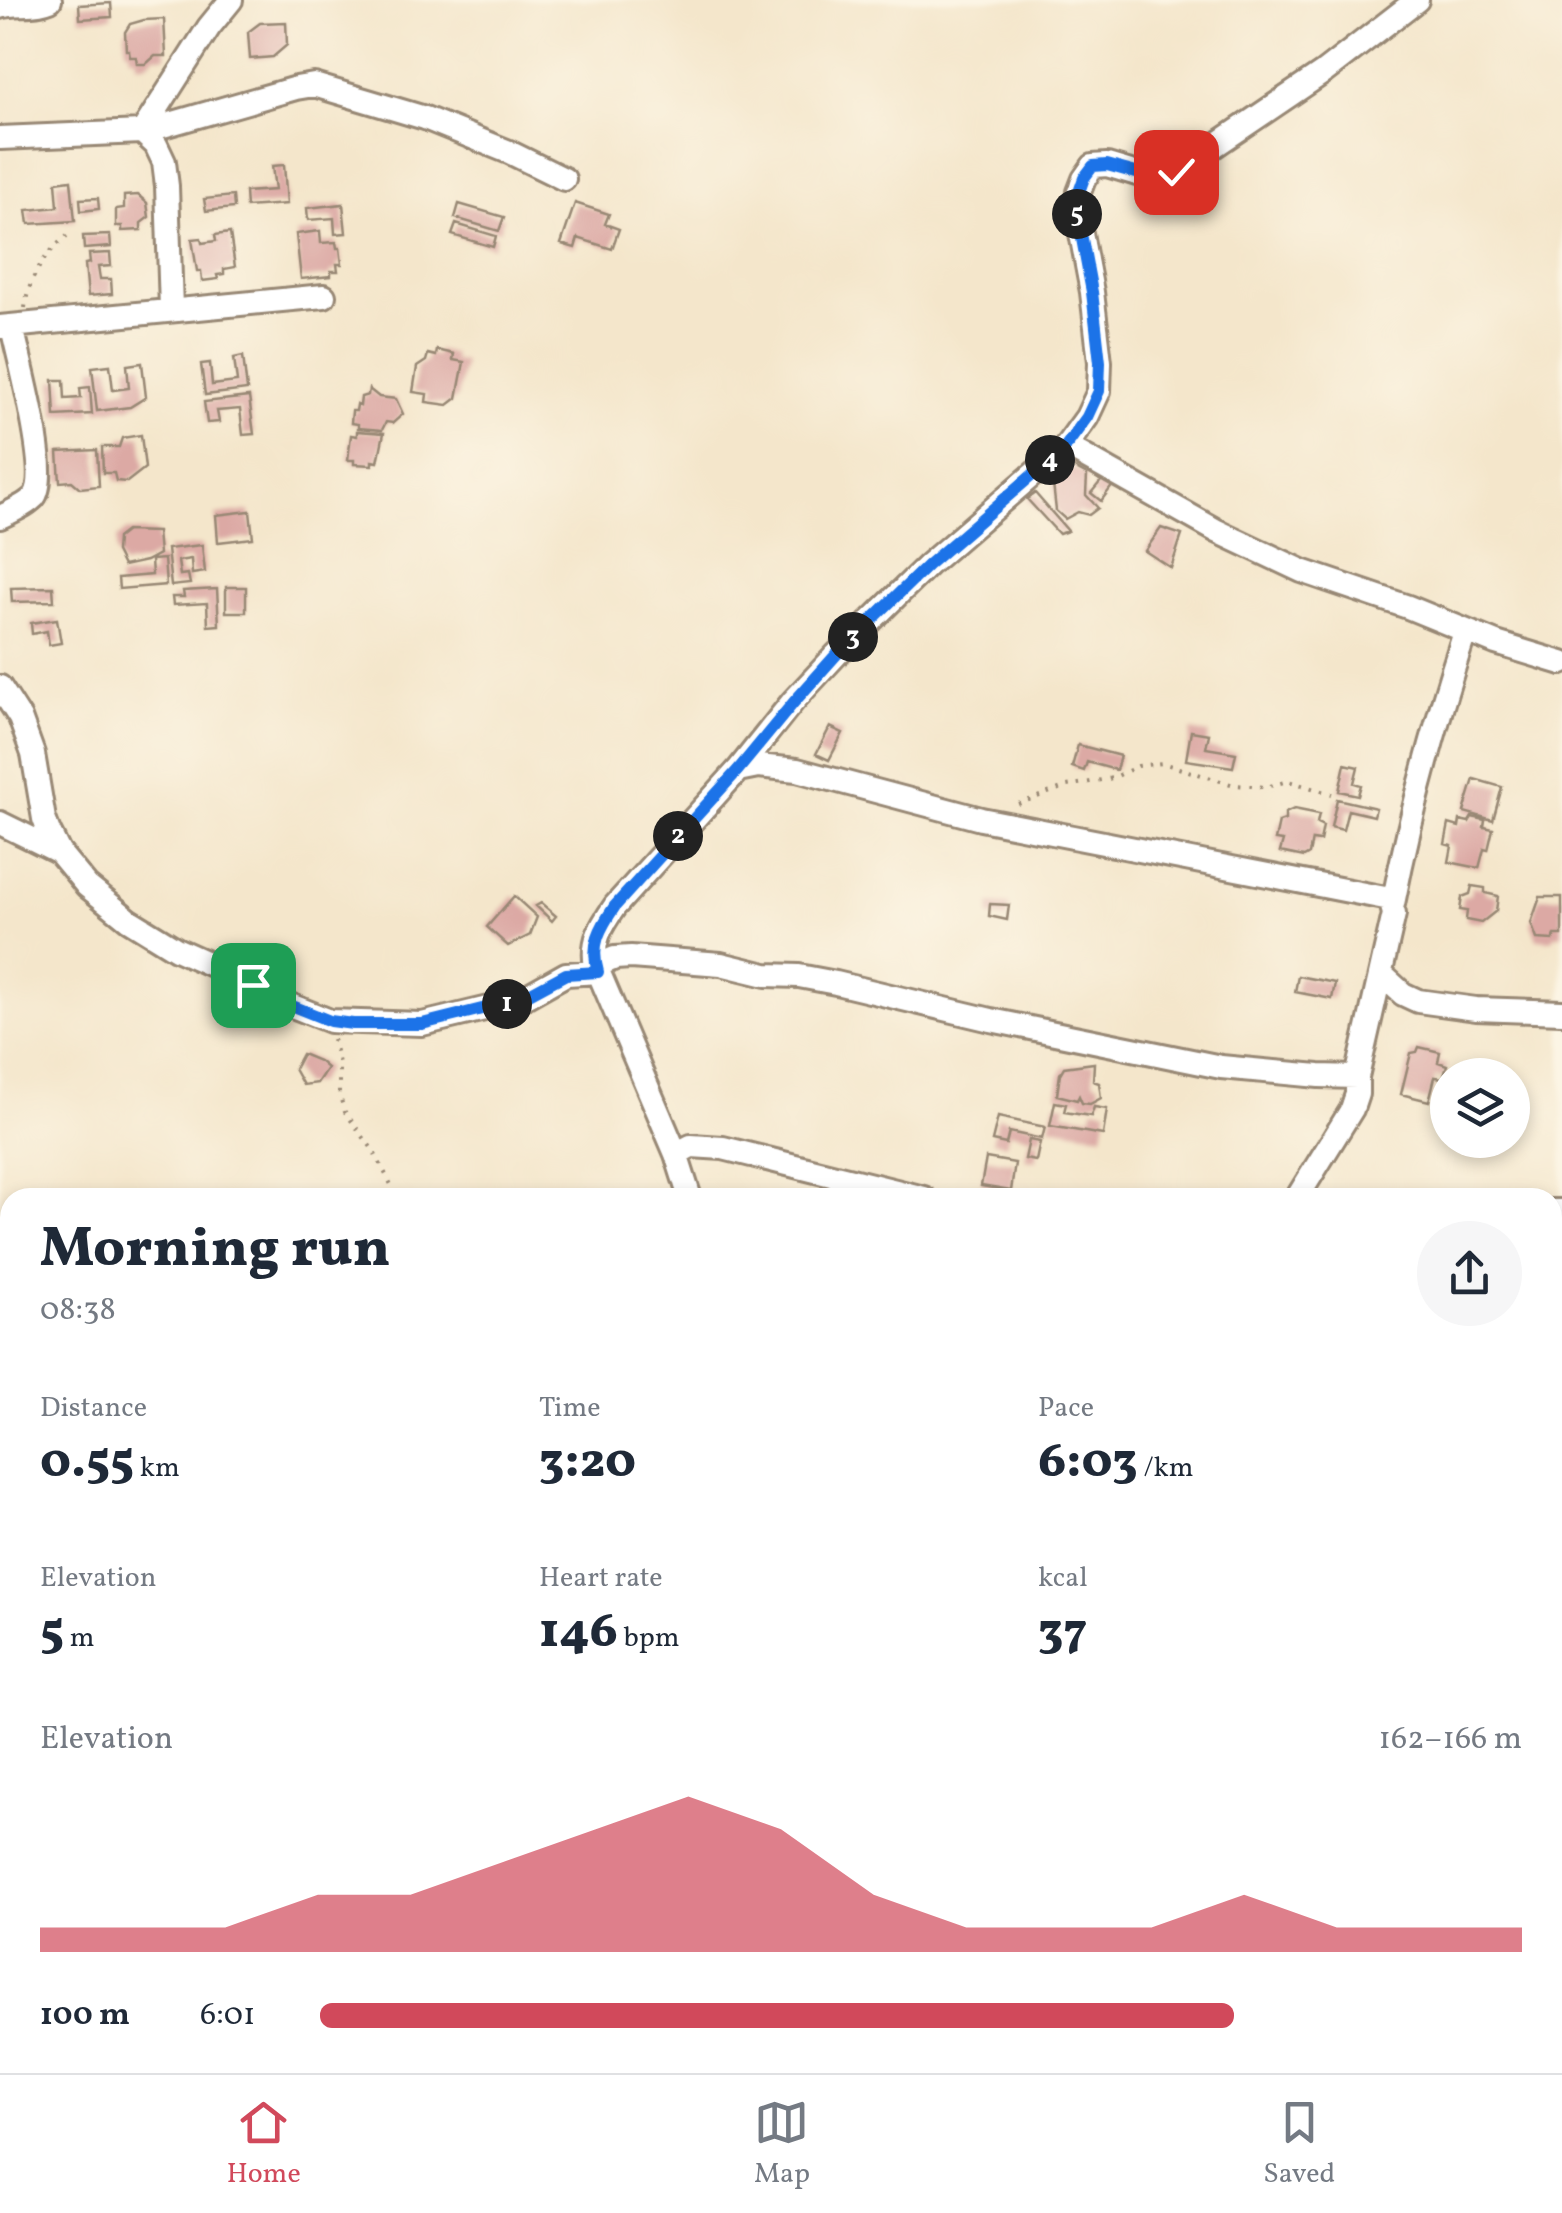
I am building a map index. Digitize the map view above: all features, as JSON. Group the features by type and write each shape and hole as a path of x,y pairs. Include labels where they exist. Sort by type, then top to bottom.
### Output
{"street":[{"path":"0,7 50,0"},
{"path":"142,132 230,0"},
{"path":"687,1188 597,969 595,941 609,915 794,702 882,608 1066,446 1096,402 1100,380 1092,292 1077,212 1079,192 1093,166 1107,165 1147,176 1176,172 1324,72 1417,0"},
{"path":"0,138 142,132 314,86 425,118 564,179"},
{"path":"142,132 156,145 164,162 171,309"},
{"path":"0,517 35,496 39,485 38,448 12,326 324,296"},
{"path":"1066,446 1218,531 1302,571 1496,644 1562,663"},
{"path":"1302,1188 1352,1110 1357,1094 1357,1077 1394,914 1412,809 1465,632"},
{"path":"0,687 27,736 44,818 58,852 87,886 129,920 176,949 330,1021 422,1024 518,1000 566,974 597,969 615,958 631,956 799,976 1221,1067 1357,1077"},
{"path":"738,770 758,766 797,770 981,818 1386,896 1393,904"},
{"path":"0,823 58,852"},
{"path":"1381,974 1403,994 1418,1000 1476,1009 1562,1012"},
{"path":"676,1154 691,1146 723,1148 884,1188"}],"path":[{"path":"12,326 42,263 67,236"},
{"path":"1016,805 1067,786 1162,763 1234,785 1266,787 1288,782 1332,794"},
{"path":"330,1021 345,1112 373,1150 393,1188"}],"building":[{"path":"111,3 112,17 80,19 79,5"},
{"path":"164,19 166,56 137,64 136,57 130,57 126,50 125,32 130,24"},
{"path":"286,22 287,45 273,57 250,59 248,32 260,23"},
{"path":"284,165 287,204 246,207 245,192 275,190 272,166"},
{"path":"71,180 75,221 29,224 27,210 58,207 56,182"},
{"path":"138,195 147,203 149,217 141,223 141,230 122,231 122,226 116,226 116,209 124,208 124,196"},
{"path":"233,196 234,208 206,211 204,199"},
{"path":"98,198 99,209 81,211 80,199"},
{"path":"575,203 609,214 605,224 619,229 612,249 578,238 575,248 561,244"},
{"path":"343,204 346,233 335,234 334,218 308,220 307,208"},
{"path":"459,204 504,217 499,231 455,218"},
{"path":"456,224 496,236 493,247 452,235"},
{"path":"320,231 321,243 336,242 340,248 342,264 337,264 338,271 331,271 331,276 301,279 296,234"},
{"path":"230,233 235,267 224,269 218,279 202,281 192,239 201,238 202,243 216,241 215,235"},
{"path":"110,235 111,247 84,249 83,236"},
{"path":"110,253 111,266 98,267 100,279 111,279 112,294 88,296 85,264 90,263 89,254"},
{"path":"437,350 454,354 453,360 464,362 457,398 448,405 426,402 427,394 413,392 417,367 428,354 436,356"},
{"path":"243,356 247,390 205,395 201,364 210,363 212,385 237,382 234,358"},
{"path":"142,363 146,397 130,407 97,411 92,367 110,365 113,390 129,388 127,365"},
{"path":"53,380 64,380 65,399 81,398 80,388 90,387 92,414 55,416"},
{"path":"369,389 379,397 396,399 403,414 393,423 386,422 382,430 358,428 358,424 351,423 352,411 360,406 361,397 368,395"},
{"path":"249,397 254,434 243,435 240,409 217,411 219,422 207,423 204,402"},
{"path":"357,431 384,433 378,462 354,464 354,460 348,460 351,435 357,436"},
{"path":"141,435 145,468 127,482 116,481 114,473 103,473 102,447 119,447 122,438"},
{"path":"97,450 99,486 80,488 72,481 60,482 58,452"},
{"path":"1080,466 1113,485 1101,501 1091,493 1101,481"},
{"path":"1072,467 1087,475 1086,495 1098,508 1089,515 1078,512 1065,519 1056,511 1052,475 1068,473"},
{"path":"1035,493 1068,531 1059,534 1027,499"},
{"path":"250,511 253,538 218,542 216,515"},
{"path":"1161,528 1182,535 1171,568 1145,551"},
{"path":"126,531 157,532 159,554 123,566 116,552 117,538"},
{"path":"202,545 205,572 192,574 191,559 178,561 180,575 188,574 190,584 171,586 167,549"},
{"path":"164,559 166,585 119,589 118,578 152,575 151,560"},
{"path":"53,587 54,601 12,602 11,588"},
{"path":"226,587 246,587 246,612 226,612"},
{"path":"217,589 219,625 208,626 207,603 173,605 172,597 184,597 183,591"},
{"path":"57,619 61,643 49,645 47,631 32,634 31,623"},
{"path":"830,727 843,733 829,760 816,754"},
{"path":"1191,731 1209,734 1206,748 1236,753 1233,767 1186,760"},
{"path":"1078,745 1120,756 1116,770 1087,762 1084,771 1072,767"},
{"path":"1345,764 1358,767 1354,783 1361,785 1358,795 1339,791"},
{"path":"1474,779 1502,787 1493,820 1464,812"},
{"path":"1337,799 1376,808 1374,816 1348,810 1343,830 1331,827"},
{"path":"1294,809 1319,814 1317,823 1323,826 1320,841 1312,840 1309,854 1304,857 1280,852 1283,841 1275,840 1279,822"},
{"path":"1472,817 1485,820 1484,827 1493,829 1479,868 1449,862 1452,846 1445,844 1449,824 1459,827 1460,820 1469,822"},
{"path":"1472,886 1498,896 1496,911 1481,923 1466,920 1467,911 1460,910 1462,897 1470,894"},
{"path":"514,896 537,917 530,935 508,946 487,927"},
{"path":"1540,897 1562,897 1562,935 1555,935 1553,940 1537,939 1531,923"},
{"path":"541,903 556,916 552,921 536,906"},
{"path":"990,904 1009,905 1007,920 989,916"},
{"path":"1298,976 1335,983 1332,999 1295,992"},
{"path":"1419,1047 1440,1052 1439,1058 1430,1058 1429,1101 1401,1094 1411,1053"},
{"path":"302,1054 327,1068 317,1083 303,1085 294,1069"},
{"path":"1094,1063 1093,1081 1099,1083 1101,1098 1090,1104 1082,1103 1079,1096 1077,1100 1057,1095 1064,1067"},
{"path":"1055,1102 1066,1104 1064,1112 1091,1116 1094,1107 1107,1109 1103,1135 1050,1126"},
{"path":"998,1117 1045,1127 1042,1139 1009,1132 1006,1144 992,1141"},
{"path":"1029,1140 1040,1142 1036,1161 1025,1159"},
{"path":"986,1158 1015,1163 1011,1188 981,1186"}],"route":[{"path":"253,985 330,1021 422,1024 518,1000 566,974 598,972 595,941 615,906 794,702 882,608 1066,446 1087,417 1099,391 1100,362 1077,212 1084,178 1093,166 1107,165 1147,176 1176,172"}]}
